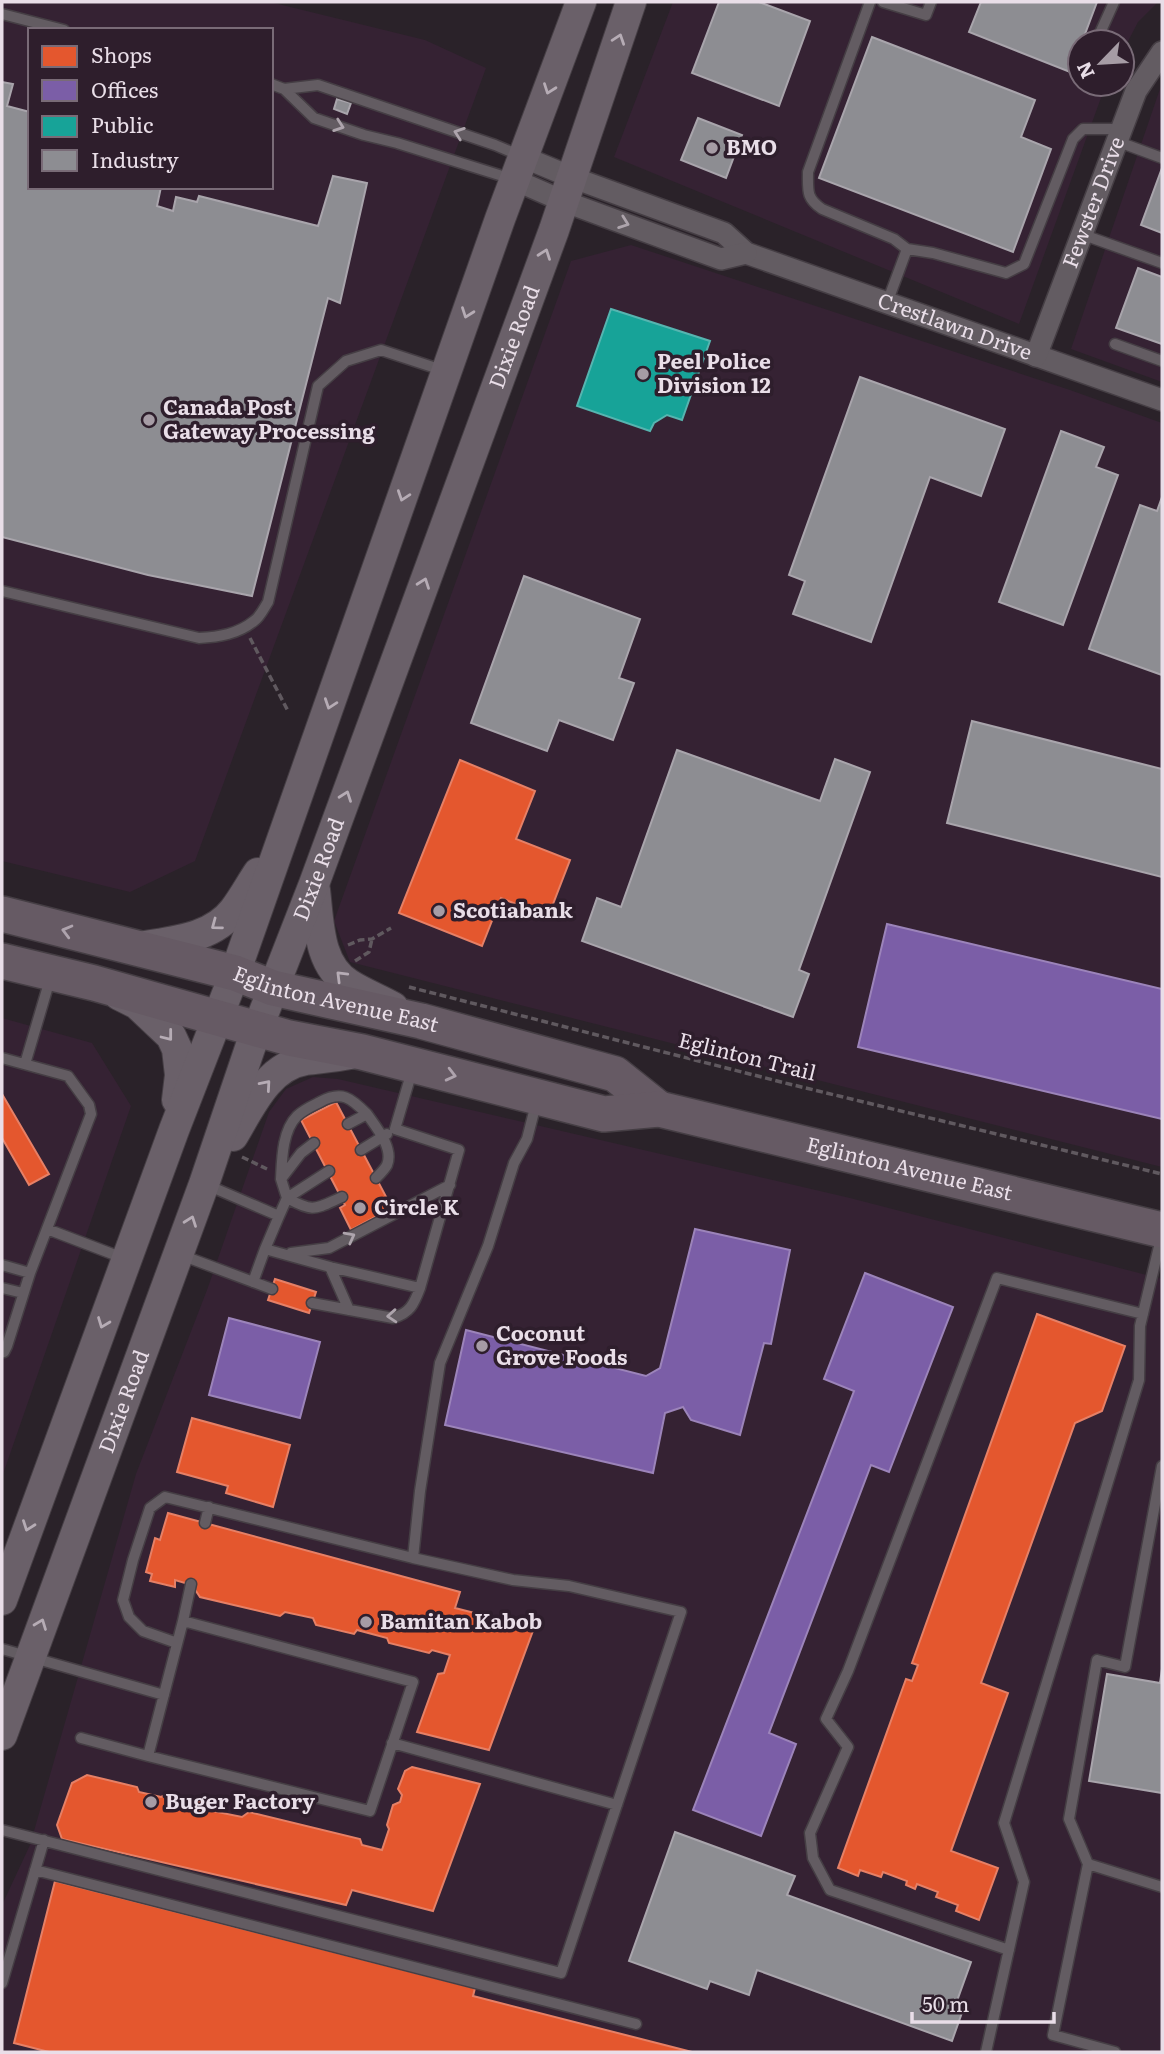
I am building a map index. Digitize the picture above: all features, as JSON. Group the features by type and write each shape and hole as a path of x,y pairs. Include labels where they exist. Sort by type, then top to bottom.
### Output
{"main road":[{"name":"Dixie Road","path":"2,1600 88,1361 235,973 446,372 581,2"},
{"name":"Dixie Road","path":"2,1735 15,1653 134,1377 250,1048 314,884 567,189 631,2"},
{"path":"132,948 192,938 206,932 232,912 286,831"},
{"path":"314,884 321,940 325,955 335,971 347,983 421,1021"},
{"name":"Eglinton Avenue East","path":"2,914 235,973 273,988 421,1021 615,1074 659,1109"},
{"name":"Eglinton Avenue East","path":"2,961 94,983 289,1038 362,1052 604,1114 659,1109 1162,1232"},
{"path":"94,983 137,1004 171,1037 177,1049 180,1075 174,1130"},
{"path":"204,1184 267,1082 285,1068 305,1060 362,1052"},
{"path":"88,1361 134,1377"}],"street":[{"name":"Fewster Drive","path":"1035,356 1136,91 1162,52"},
{"name":"Crestlawn Drive","path":"519,168 721,259 746,253 1162,400"}],"lane":[{"path":"870,2 808,172 808,191 812,202 822,209 894,239 907,249 933,253 1006,273 1024,264 1073,139 1083,129 1118,135 1162,158"},
{"path":"884,2 926,16 931,2"},
{"path":"1102,28 1114,2"},
{"path":"2,14 56,28"},
{"path":"273,85 284,89 314,118 364,135 519,168"},
{"path":"284,89 318,85 495,145 519,168"},
{"path":"1081,234 1162,263"},
{"path":"887,303 907,249"},
{"path":"1115,344 1162,361"},
{"path":"2,591 199,638 222,637 244,627 256,620 268,602 318,386 346,361 381,351 446,372"},
{"path":"25,1064 52,974"},
{"path":"2,1058 68,1076 89,1105 91,1114 30,1273 7,1346 4,1352 2,1351"},
{"path":"361,1150 395,1129 414,1066"},
{"path":"342,1197 316,1209 305,1208 287,1198 281,1177 282,1159 287,1135 301,1112 333,1096 349,1098 367,1114 382,1137 389,1155 387,1166 376,1178"},
{"path":"413,1558 420,1491 440,1363 488,1246 514,1163 527,1139 538,1097"},
{"path":"348,1124 367,1114"},
{"path":"312,1303 393,1318 410,1310 420,1289 459,1150 395,1129"},
{"path":"281,1177 313,1143"},
{"path":"253,1282 287,1198 329,1171"},
{"path":"204,1184 279,1216"},
{"path":"285,1254 330,1248 450,1185"},
{"path":"47,1229 127,1259"},
{"path":"986,2052 1024,1882 1004,1823 1139,1380 1140,1326 1162,1232"},
{"path":"265,1249 420,1289"},
{"path":"179,1254 272,1289"},
{"path":"2,1265 30,1273"},
{"path":"330,1267 349,1310"},
{"path":"1009,1950 830,1890 813,1858 810,1833 848,1746 826,1719 848,1671 997,1278 1143,1314"},
{"path":"2,1288 23,1293"},
{"path":"1115,2052 1053,2035 1088,1864 1069,1819 1097,1661 1125,1667 1162,1466"},
{"path":"2,1830 561,1973 681,1612 569,1586 513,1580 413,1558 165,1497 150,1508 123,1600 129,1617 143,1631 177,1643"},
{"path":"205,1523 209,1507"},
{"path":"148,1756 191,1584"},
{"path":"81,1738 370,1811 413,1682 183,1621"},
{"path":"15,1653 164,1695"},
{"path":"392,1743 617,1805"},
{"path":"2,1983 44,1840"},
{"path":"1088,1864 1162,1887"},
{"path":"35,1870 636,2024"}],"path":[{"path":"244,627 288,710"},
{"path":"348,945 372,939 391,928"},
{"path":"348,967 369,952 372,939"},
{"name":"Eglinton Trail","path":"401,985 785,1083 1162,1174"},
{"path":"242,1157 281,1177"}],"shaded area":[{"path":"2,2 270,2 425,40 486,68 195,861 130,892 2,861"},
{"path":"673,2 1158,2 1135,28 1066,28 1066,98 1101,98 1019,324 614,157"},
{"path":"1162,83 1162,382 1071,349"},
{"path":"631,245 1162,423 1162,1167 350,962 334,921 571,261"},
{"path":"2,1018 92,1043 131,1106 2,1477"},
{"path":"313,1077 338,1079 850,1198 1162,1279 1162,2052 2,2052 2,1905 30,1845 136,1474 207,1290 269,1112 286,1089"}],"building: Shops":[{"path":"460,760 535,791 516,839 570,860 548,917 501,898 482,946 399,913"},
{"path":"2,1094 49,1174 29,1185 2,1138"},
{"path":"336,1102 392,1208 351,1230 340,1208 345,1205 301,1120"},
{"path":"275,1279 316,1292 309,1313 268,1300"},
{"path":"1037,1314 1125,1346 1102,1411 1075,1423 981,1683 1008,1693 951,1851 998,1868 979,1920 956,1911 958,1905 936,1897 938,1892 917,1884 915,1889 906,1885 907,1881 883,1872 881,1877 860,1870 858,1876 838,1868 906,1679 912,1681 918,1665 912,1663"},
{"path":"192,1418 290,1445 273,1507 226,1493 228,1486 177,1472"},
{"path":"168,1513 460,1592 455,1608 534,1628 489,1750 417,1732 438,1674 444,1673 450,1655 389,1643 387,1638 357,1630 354,1634 316,1625 313,1618 285,1612 280,1616 200,1597 192,1585 175,1580 175,1587 150,1581 152,1574 146,1572 155,1538 160,1540"},
{"path":"412,1767 480,1784 433,1911 352,1890 346,1905 62,1839 57,1825 72,1783 87,1775 137,1787 139,1792 161,1797 167,1794 210,1804 212,1811 242,1817 249,1812 360,1839 362,1845 382,1850 393,1805 400,1802 402,1795 398,1789 405,1771"},
{"path":"55,1881 475,1988 473,1996 692,2052 49,2052 14,2043"}],"building: Offices":[{"path":"887,924 1162,989 1162,1119 858,1047"},
{"path":"695,1229 790,1250 771,1344 764,1343 740,1435 691,1420 683,1407 665,1413 653,1473 445,1425 466,1330 646,1376 660,1368"},
{"path":"865,1273 953,1307 889,1472 871,1465 769,1733 796,1744 761,1836 693,1810 854,1391 824,1379"},
{"path":"229,1318 320,1342 300,1418 209,1395"}],"building: Public":[{"name":"Peel Police Division 12","path":"611,309 710,341 682,420 667,415 654,423 650,431 577,406"}],"building: Industry":[{"path":"719,2 759,2 810,21 779,106 692,73"},
{"path":"981,2 1097,2 1087,28 1066,28 1066,70 969,32"},
{"path":"872,37 1035,100 1021,137 1051,149 1013,252 819,178"},
{"name":"Canada Post Gateway Processing","path":"2,82 13,84 7,106 28,111 28,189 161,189 157,206 173,211 176,197 197,202 199,196 318,226 333,176 367,183 340,303 328,298 252,596 148,575 2,537"},
{"path":"337,99 351,103 347,114 334,109"},
{"name":"BMO","path":"698,118 742,135 726,178 681,160"},
{"path":"1162,168 1162,233 1141,225"},
{"path":"1138,268 1162,277 1162,344 1116,328"},
{"path":"860,377 1005,429 981,496 930,477 871,642 793,614 805,581 789,575"},
{"path":"1061,431 1104,447 1096,467 1118,475 1063,625 999,602"},
{"path":"1162,497 1162,675 1089,649 1140,505 1157,511"},
{"path":"524,576 640,619 619,678 634,683 613,740 559,720 547,751 471,723"},
{"path":"972,721 1162,769 1162,877 947,823"},
{"path":"677,750 820,801 835,759 870,772 799,970 809,974 793,1017 582,941 597,898 621,907"},
{"path":"1162,1669 1162,1793 1089,1781 1107,1674 1160,1683"},
{"path":"675,1832 795,1876 787,1895 971,1962 957,2001 965,2004 952,2041 757,1970 749,1995 710,1981 707,1989 629,1961"}],"place":[{"name":"BMO","path":"712,148"},
{"name":"Peel Police Division 12","path":"643,374"},
{"name":"Canada Post Gateway Processing","path":"149,420"},
{"name":"Scotiabank","path":"439,911"},
{"name":"Circle K","path":"360,1208"},
{"name":"Coconut Grove Foods","path":"482,1346"},
{"name":"Bamitan Kabob","path":"366,1622"},
{"name":"Buger Factory","path":"151,1802"}]}
